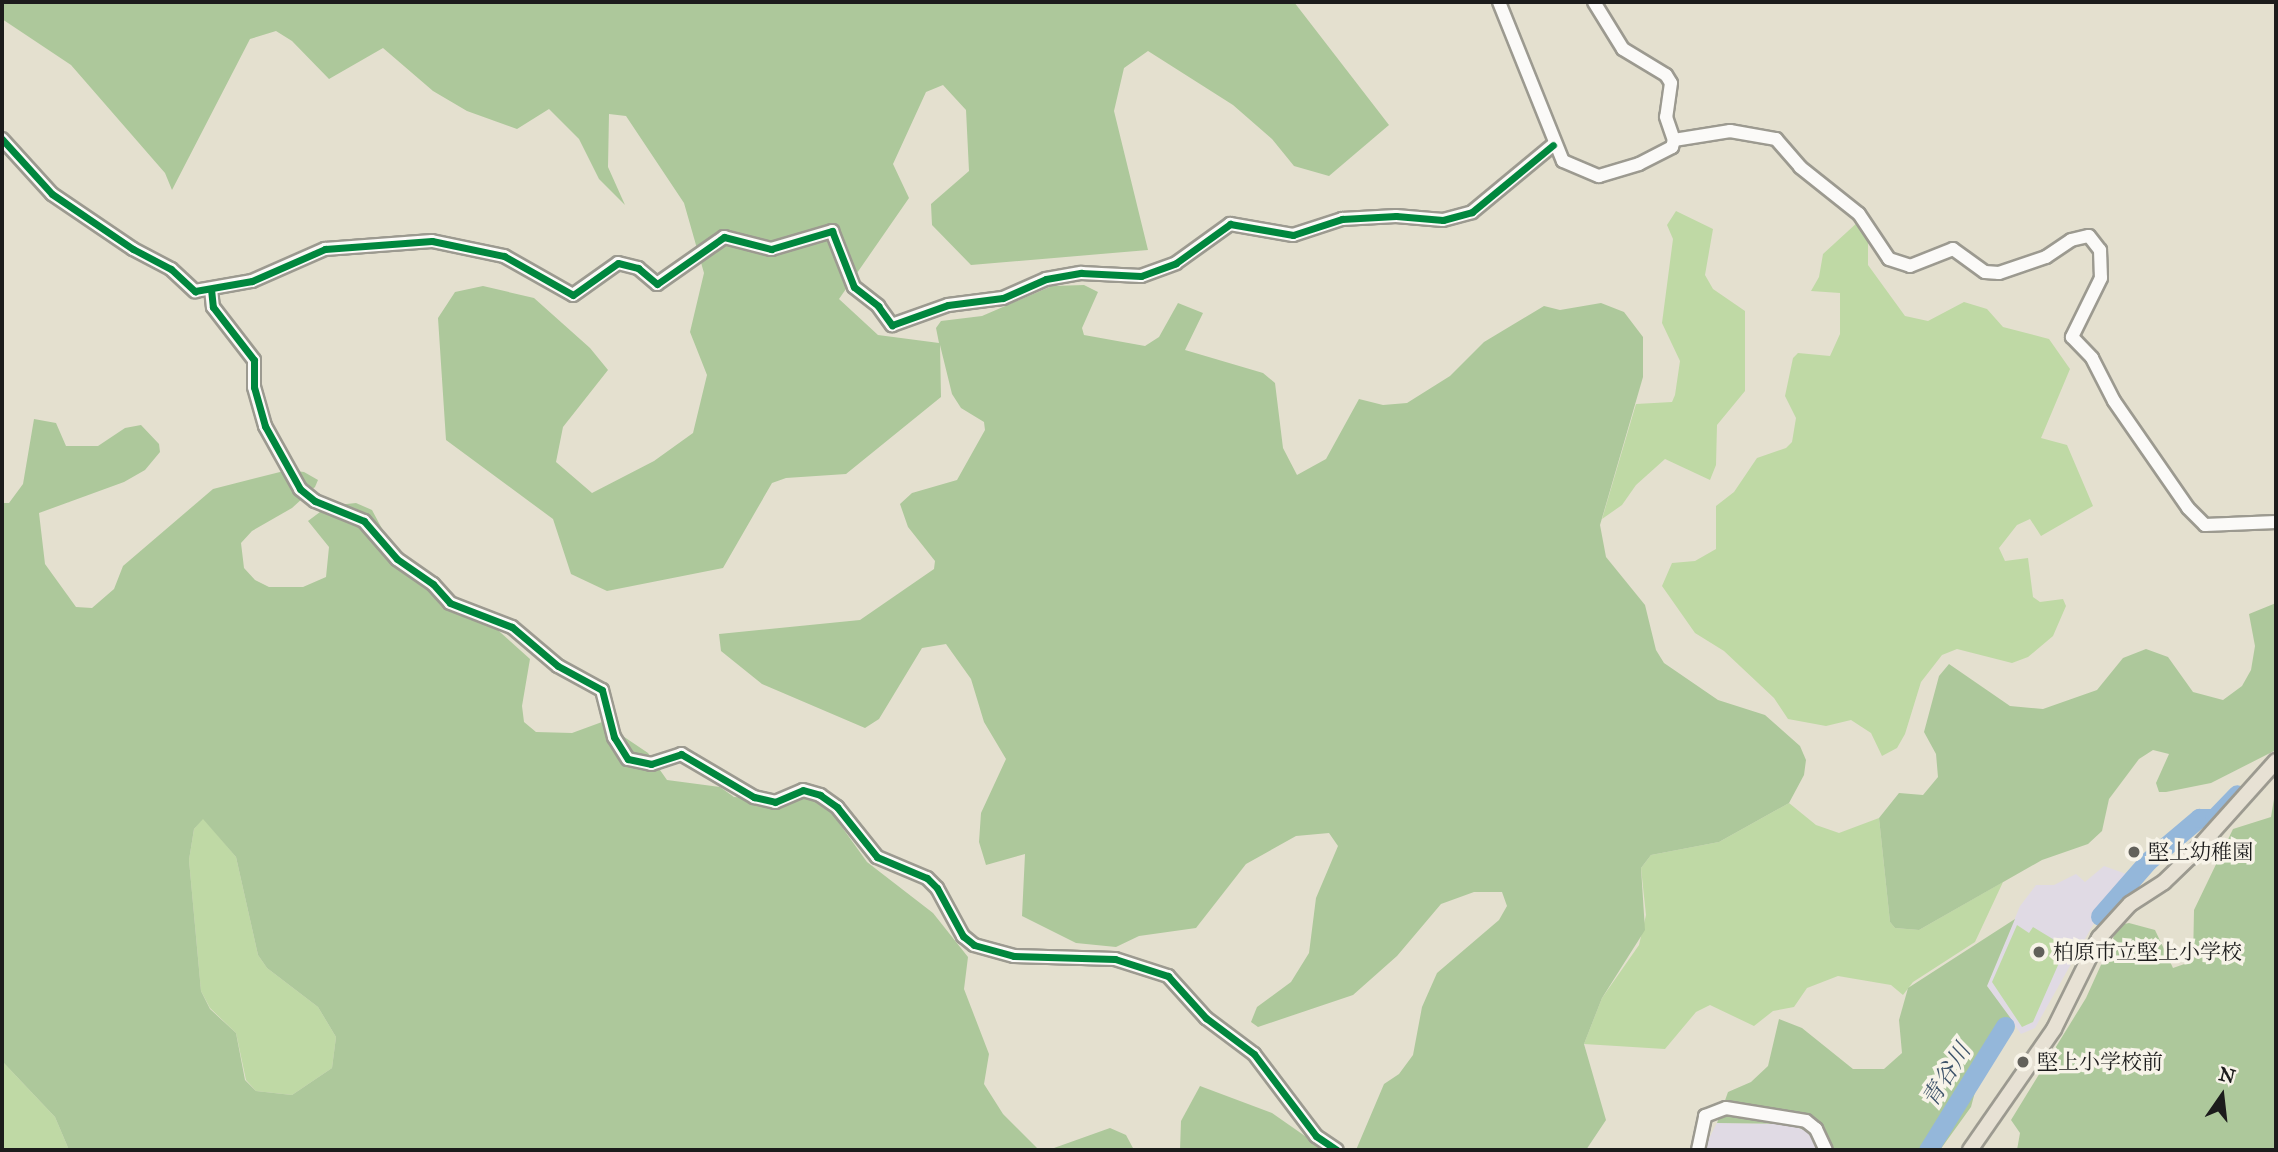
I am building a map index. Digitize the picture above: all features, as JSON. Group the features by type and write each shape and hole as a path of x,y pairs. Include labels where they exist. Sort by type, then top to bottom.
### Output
{"main road":[{"path":"1970,1150 2054,1030 2099,938 2130,904 2164,882 2190,857 2276,761"}],"street":[{"path":"1499,2 1528,65 1553,145 1563,161 1599,176 1639,164 1672,147 1674,140 1666,117 1671,91 1666,75 1623,49 1594,2"},
{"path":"1674,140 1730,131 1776,139 1800,167 1859,214 1889,259 1910,266 1959,249 1985,272 1998,273 2046,257 2071,240 2089,236 2100,250 2101,278 2072,337 2092,358 2113,401 2188,508 2205,525 2276,522"},
{"path":"2,139 52,194 75,211 171,269 195,290 252,281 325,249 432,241 504,256 573,295 618,263 638,268 657,284 724,237 771,249 832,231 854,287 878,306 892,325 948,305 1003,299 1046,279 1081,273 1141,276 1176,263 1230,224 1293,235 1342,219 1396,216 1443,220 1472,212 1553,145"},
{"path":"211,289 214,307 254,360 254,387 265,426 300,489 316,501 364,520 397,559 433,584 450,603 512,627 558,666 602,690 614,737 628,759 651,764 681,754 754,797 775,802 803,790 820,795 837,807 877,857 928,878 937,888 963,936 974,945 1014,956 1115,959 1168,976 1206,1018 1254,1054 1316,1136 1338,1150"},
{"path":"1698,1150 1705,1116 1726,1108 1806,1121 1816,1129 1826,1150"}],"shaded area":[{"name":"柏原市立堅上小学校","path":"2104,866 2129,875 2098,916 2035,1028 2021,1034 1987,986 2020,906 2036,885 2054,885 2076,874 2085,882"},
{"path":"1717,1123 1790,1124 1815,1135 1825,1150 1703,1150"}],"green space":[{"path":"2,2 1294,2 1389,125 1329,176 1294,166 1272,139 1233,105 1148,51 1124,68 1114,111 1148,250 971,265 932,225 931,204 969,171 966,110 943,85 926,92 893,164 909,198 839,299 878,335 939,343 936,328 941,321 982,316 1052,286 1084,285 1098,292 1082,328 1084,335 1145,346 1159,337 1178,303 1203,313 1185,350 1263,373 1275,383 1283,448 1297,475 1326,459 1359,399 1383,405 1407,403 1450,376 1484,342 1544,306 1560,310 1601,303 1624,312 1643,337 1643,377 1600,525 1606,557 1645,605 1656,650 1664,663 1718,700 1765,715 1800,746 1806,760 1804,775 1789,803 1719,842 1651,855 1641,868 1645,930 1602,998 1584,1044 1606,1120 1586,1150 1356,1150 1384,1084 1399,1074 1413,1055 1422,1007 1437,973 1499,920 1507,906 1502,892 1474,892 1441,904 1397,956 1353,995 1258,1027 1251,1022 1257,1007 1291,982 1309,953 1316,898 1338,846 1329,833 1296,836 1246,864 1196,928 1139,936 1116,947 1076,943 1022,916 1025,854 986,865 979,842 981,813 1006,759 984,722 971,679 946,644 922,648 879,719 865,728 762,684 721,651 719,634 860,620 934,569 935,561 908,527 900,504 912,493 957,480 985,430 984,422 961,408 952,394 940,345 941,397 846,474 786,478 772,483 723,568 607,591 571,574 553,519 446,440 438,318 455,292 483,286 534,298 590,348 608,370 563,427 556,462 592,493 654,461 693,433 707,375 690,332 704,273 684,203 626,116 609,114 608,167 625,205 599,179 579,139 549,109 517,129 467,111 433,91 383,48 329,79 292,41 276,31 250,39 172,190 165,173 71,65 2,19"},
{"path":"1676,211 1713,229 1705,275 1713,289 1745,311 1745,391 1717,425 1716,465 1710,480 1665,459 1636,485 1622,505 1602,519 1636,404 1672,402 1675,395 1680,361 1662,323 1673,239 1667,225"},
{"path":"1859,221 1868,234 1868,265 1905,316 1928,321 1964,302 1987,309 2003,327 2049,339 2070,369 2041,438 2067,445 2093,506 2041,536 2030,519 2017,525 1999,548 2005,561 2028,558 2033,597 2040,602 2063,599 2066,606 2053,636 2028,657 2012,663 1957,649 1942,655 1921,682 1905,734 1897,748 1882,756 1871,733 1851,720 1826,726 1788,719 1774,698 1724,651 1695,633 1662,586 1672,563 1695,561 1716,549 1716,506 1734,492 1757,458 1786,448 1792,442 1796,418 1785,396 1793,358 1798,353 1830,356 1840,334 1840,293 1811,291 1819,277 1823,254"},
{"path":"34,419 56,423 66,446 98,446 125,428 141,425 159,444 160,452 145,470 124,482 39,513 45,564 76,607 92,608 114,589 123,566 213,489 288,470 304,472 318,480 315,487 292,508 252,531 241,543 244,568 255,580 269,587 303,587 326,577 329,547 308,521 328,506 356,503 372,510 403,568 491,624 530,659 522,706 524,722 536,732 572,733 602,722 648,753 667,780 720,787 734,797 767,799 783,793 817,799 829,809 867,862 933,913 968,957 964,989 989,1054 984,1084 1003,1114 1037,1148 1054,1148 1110,1128 1126,1135 1134,1150 69,1150 55,1117 2,1061 2,503 9,503 23,484","holes":["203,819 236,857 258,955 267,968 318,1007 336,1037 332,1068 292,1095 256,1091 245,1080 236,1033 210,1009 201,991 189,860 194,829"]},
{"path":"2276,603 2274,751 2211,783 2159,792 2156,783 2169,754 2153,750 2139,759 2109,799 2102,831 2088,844 2042,860 1919,930 1895,928 1890,922 1879,818 1899,793 1923,795 1938,777 1936,754 1924,732 1939,676 1949,664 2010,706 2043,709 2097,690 2123,658 2146,649 2168,657 2193,692 2223,700 2242,686 2251,670 2255,646 2249,614"},
{"path":"2276,787 2276,1150 2017,1150 2020,1133 2011,1120 2086,998 2119,925 2129,923 2155,930 2173,968 2193,961 2194,910 2233,829 2271,817"},
{"path":"1789,803 1816,825 1839,833 1879,818 1890,922 1895,928 1919,930 2003,882 1975,942 1913,982 1903,995 1891,985 1838,976 1807,988 1794,1007 1773,1011 1754,1026 1710,1005 1696,1012 1665,1049 1584,1044 1602,998 1639,945 1646,915 1641,868 1651,855 1719,842"},
{"path":"203,818 236,857 258,955 267,968 318,1007 336,1037 332,1068 292,1095 256,1091 246,1080 236,1033 210,1008 201,991 189,860 194,829"},
{"path":"2015,919 1987,986 2012,1020 1979,1077 1971,1107 1940,1150 1825,1150 1815,1135 1790,1124 1717,1123 1728,1092 1751,1082 1768,1066 1779,1019 1802,1028 1853,1069 1884,1069 1902,1053 1899,1020 1908,988"},
{"path":"2017,925 2029,933 2033,927 2066,947 2033,1022 2022,1027 1992,982"},
{"path":"2,1061 55,1117 69,1150 2,1150"},
{"path":"1200,1086 1272,1113 1325,1150 1180,1150 1181,1121"}],"waterway":[{"name":"青谷川","path":"2100,916 2148,861 2199,818 2214,818 2237,794"},
{"name":"青谷川","path":"1928,1150 2005,1026"}],"cycle path":[{"path":"2,139 52,194 133,249 171,269 195,291 252,281 325,249 432,241 504,256 573,295 618,263 638,268 657,284 724,237 771,249 832,231 854,287 878,306 892,325 948,305 1003,298 1046,279 1081,273 1141,276 1176,263 1230,224 1293,235 1342,219 1396,216 1443,220 1472,212 1553,145"},
{"path":"211,289 213,307 254,360 254,387 265,426 300,489 315,501 364,521 397,559 433,584 450,603 512,627 558,666 602,690 614,737 628,759 651,764 681,754 754,797 775,802 803,790 820,795 837,807 877,857 927,878 937,888 963,936 974,945 1014,956 1115,959 1168,976 1206,1018 1254,1054 1316,1136 1337,1150"}],"place":[{"name":"堅上幼稚園","path":"2134,852"},
{"name":"柏原市立堅上小学校","path":"2039,952"},
{"name":"堅上小学校前","path":"2023,1062"}]}
